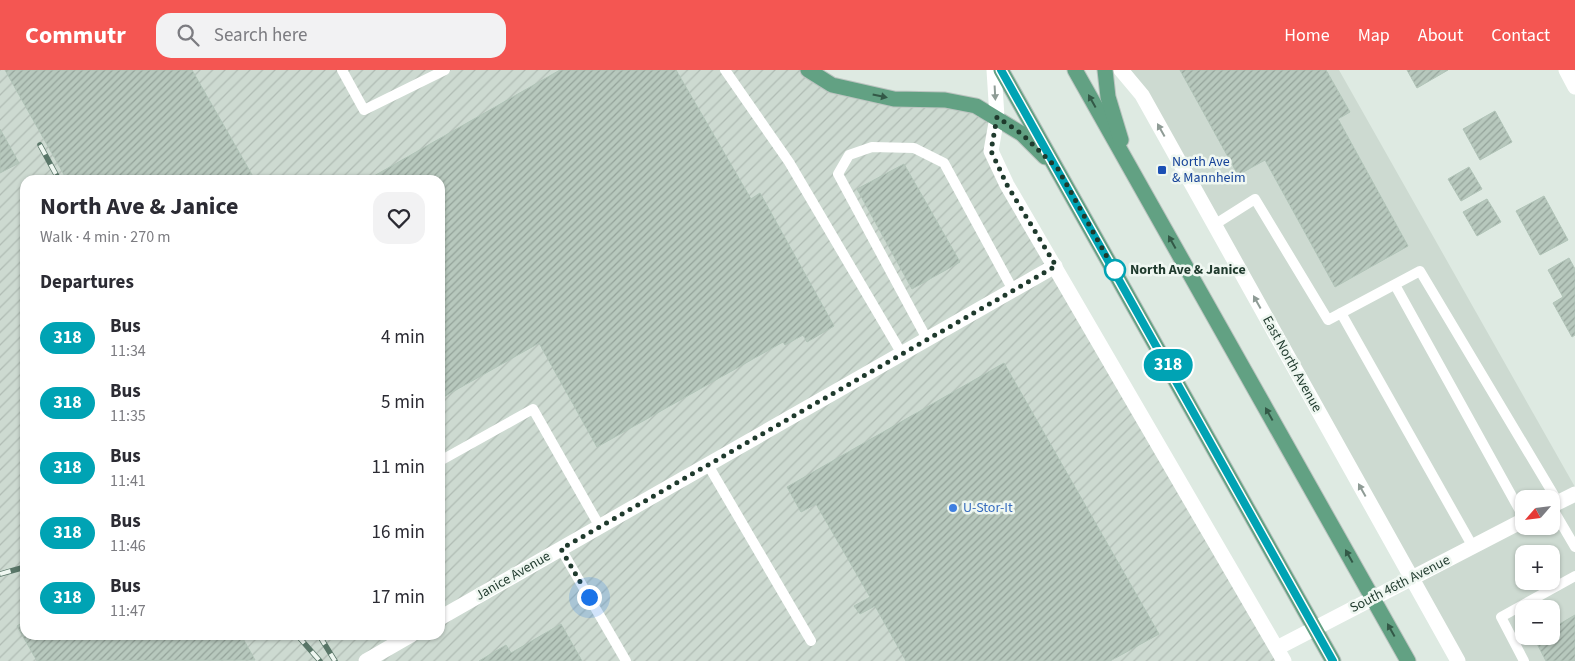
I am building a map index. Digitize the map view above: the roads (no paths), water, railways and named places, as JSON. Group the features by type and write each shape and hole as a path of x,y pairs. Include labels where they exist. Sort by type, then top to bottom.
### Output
{"main road":[{"path":"808,70 832,85 894,99 945,100 976,106 997,117 1022,134 1058,169"},
{"path":"1001,70 1333,661"},
{"path":"1075,70 1408,661"},
{"path":"1106,70 1108,96 1127,163"}],"street":[{"path":"994,70 997,117 991,151 1007,185 1056,266 1281,655"},
{"name":"East North Avenue","path":"1121,70 1142,95 1458,661"},
{"path":"1566,70 1575,87"},
{"name":"Janice Avenue","path":"445,615 1056,266"},
{"path":"1560,502 1575,494"},
{"name":"South 46th Avenue","path":"1281,655 1315,628 1515,524"},
{"path":"366,661 402,640"}],"lane":[{"path":"342,70 364,110 445,70"},
{"path":"725,70 789,162 902,354"},
{"path":"927,339 838,174 849,155 872,147 914,148 944,163 1013,290"},
{"path":"1214,225 1255,199 1328,320 1420,271 1547,490"},
{"path":"1395,285 1515,503"},
{"path":"1341,313 1473,547"},
{"path":"445,458 533,409 600,526"},
{"path":"708,465 811,640"},
{"path":"1560,515 1575,547"},
{"path":"561,549 626,661"},
{"path":"1524,661 1501,617 1575,576"}],"railway":[{"path":"40,145 56,175"},
{"path":"0,574 20,568"},
{"path":"301,640 320,661"},
{"path":"322,640 335,661"}],"place":[{"name":"North Ave & Mannheim","path":"1162,170"},
{"name":"North Ave & Janice","path":"1115,270"},
{"name":"U-Stor-It","path":"953,508"}]}
